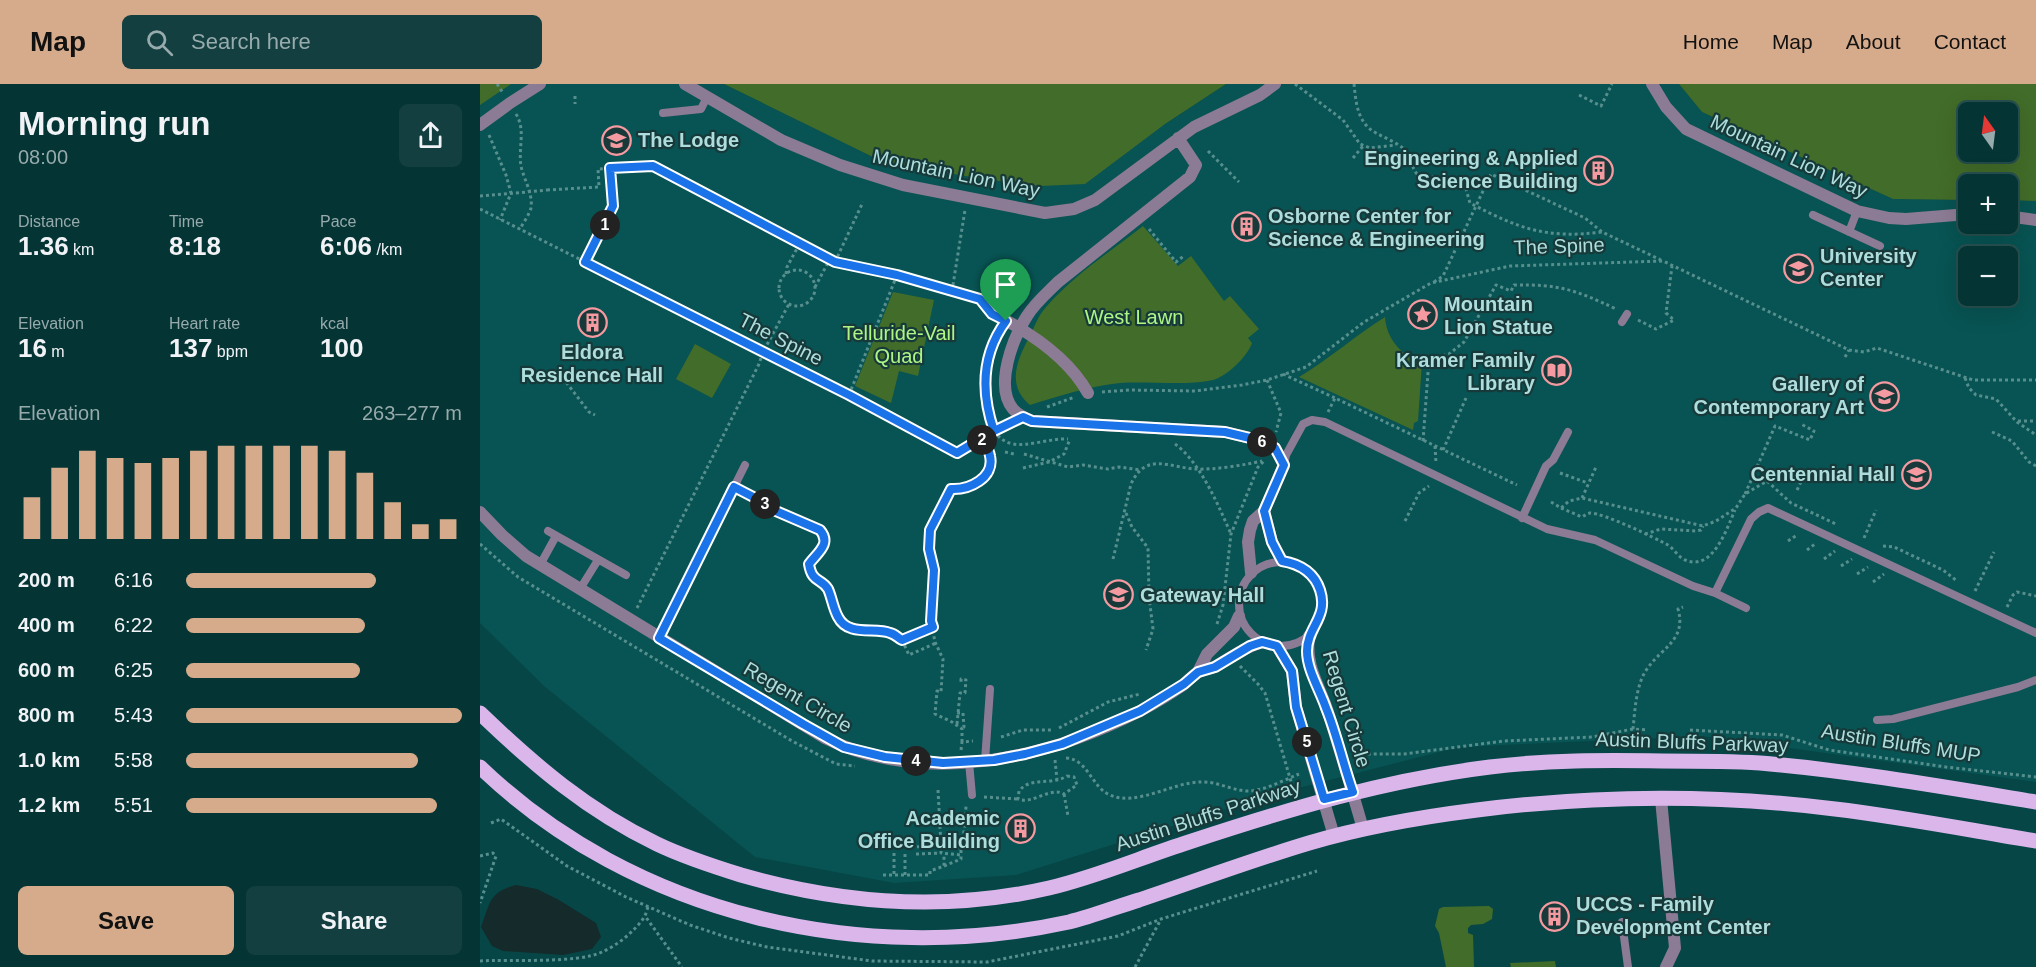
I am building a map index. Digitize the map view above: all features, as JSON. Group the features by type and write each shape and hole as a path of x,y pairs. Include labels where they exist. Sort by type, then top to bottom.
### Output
{"main road":[{"name":"Austin Bluffs Parkway","path":"480,713 546,774 579,798 656,844 697,861 787,888 842,898 927,902 971,900 1048,888 1324,799 1437,774 1541,762 1606,760 1758,763 1831,770 2036,802"},
{"path":"480,767 505,791 558,830 597,855 640,877 726,912 779,926 837,937 932,940 1021,933 1072,922 1334,836 1477,810 1552,802 1661,799 1747,801 1835,809 2036,841"}],"street":[{"path":"484,130 510,103 540,84"},
{"name":"Mountain Lion Way","path":"685,84 781,140 840,165 903,185 1045,213 1074,209 1106,194 1179,138 1209,119 1260,94 1275,84"},
{"name":"Mountain Lion Way","path":"1652,84 1666,107 1686,129 1857,211 1906,219 1958,215"},
{"path":"1179,138 1196,165 1190,177 1041,298 1027,316 1021,329 1007,362 1005,381 1009,402 1013,409 1032,421 1225,432 1254,439 1275,448 1284,465 1264,511 1253,521 1250,530 1248,542 1251,573"},
{"path":"2018,218 2036,220"},
{"path":"1006,321 1044,344 1080,379 1088,393"},
{"path":"1264,511 1272,542 1282,561"},
{"name":"Regent Circle","path":"480,513 515,548 540,565 803,724 844,747 913,761 969,762 1025,754 1062,744 1140,711 1184,684 1198,672 1207,654 1234,627 1239,616"},
{"name":"Regent Circle","path":"1309,636 1308,663 1327,709 1363,829"},
{"name":"Regent Circle","path":"1198,672 1215,667 1241,650 1262,642"},
{"path":"1277,646 1292,671 1296,707 1334,836"},
{"path":"1661,799 1675,948 1666,967"}],"lane":[{"path":"663,113 700,109 707,97"},
{"path":"1849,232 1857,211"},
{"path":"1813,215 1880,246"},
{"path":"1284,465 1286,455 1300,427 1307,421 1318,420 1521,518 1547,529 1594,540 1746,608"},
{"path":"1521,518 1546,466 1553,460 1568,432"},
{"path":"659,638 745,465"},
{"path":"1715,593 1751,519 1768,508 2036,633"},
{"path":"540,565 552,533 626,575"},
{"path":"580,589 598,560"},
{"path":"1251,573 1270,562 1282,561"},
{"name":"Regent Circle","path":"1282,561 1293,563 1311,574 1321,593 1322,612 1309,636"},
{"name":"Regent Circle","path":"1239,616 1240,592 1251,573"},
{"path":"1239,616 1248,632 1262,642 1277,646 1294,644 1309,636"},
{"path":"2018,687 2036,674"},
{"path":"1876,720 1893,719 2018,687 2036,680"},
{"path":"985,761 990,688"},
{"path":"969,762 971,796"},
{"path":"1622,922 1628,967"}],"path":[{"path":"1295,84 1343,120 1356,140 1363,146 1378,148 1396,145"},
{"path":"1354,84 1357,106 1362,120 1372,132 1404,150 1410,157 1416,174 1449,180 1466,189 1470,203 1524,229 1562,234 1602,232"},
{"path":"1579,95 1601,106 1612,84"},
{"path":"574,96 575,104"},
{"path":"510,103 520,121 520,163 531,196 530,210 520,229"},
{"path":"484,130 506,175 511,193 500,220"},
{"path":"1353,158 1363,146"},
{"path":"1208,151 1239,182"},
{"path":"480,196 599,187 598,169 653,166 835,262 897,275 980,299 992,314 1006,321 989,359 984,383 986,405 994,431 1004,441 1015,445 1070,439 1064,454 1049,462 1023,468"},
{"path":"585,262 613,206 610,168"},
{"path":"1431,284 1443,276 1491,174 1585,219 1602,232 1663,261"},
{"path":"952,291 967,199"},
{"path":"835,262 863,202"},
{"name":"The Spine","path":"480,210 849,395 957,453 1023,417 1088,393 1129,390 1195,391 1267,380 1306,367 1364,322 1431,284 1510,267 1663,261 1848,350 1864,352 1877,348 1973,380 2036,380"},
{"path":"1146,226 1176,262 1185,255"},
{"path":"800,243 780,284 779,290 789,304 807,303 830,259"},
{"path":"1423,441 1429,359 1449,354 1464,342 1496,285 1511,291 1514,285 1557,286 1583,293 1625,318 1656,328 1674,320 1666,313 1672,265"},
{"path":"786,274 796,270 807,273 815,287"},
{"path":"849,395 897,275"},
{"path":"635,612 789,304"},
{"path":"1845,357 1848,350"},
{"path":"559,373 589,412 596,415"},
{"path":"1283,374 1335,398"},
{"path":"1965,378 1969,388 1976,395 1996,399 2017,422 2036,435"},
{"path":"1267,380 1281,413 1276,432"},
{"path":"1443,450 1466,398"},
{"path":"2017,422 2036,421"},
{"path":"1745,494 1775,426 1810,440 1814,431 1801,424"},
{"path":"1992,432 2012,441 2029,462 2036,466"},
{"path":"962,729 935,714 937,691 941,692 943,659 936,644 931,621 934,570 929,549 930,530 951,489 968,488 987,473 991,458 982,438"},
{"path":"1184,443 1174,443 1187,453 1216,501 1231,534"},
{"path":"1435,446 1437,466"},
{"path":"1005,452 1014,453"},
{"path":"1024,454 1068,467 1083,465 1108,469 1119,467 1140,470"},
{"path":"1113,559 1131,484 1135,474 1140,470 1158,463 1197,469 1264,461 1259,456"},
{"path":"1582,498 1596,467"},
{"path":"1560,473 1588,483"},
{"path":"1767,481 1771,476"},
{"path":"1797,490 1803,478"},
{"path":"1405,521 1419,493 1433,483"},
{"path":"734,487 761,501 769,508 820,530 824,534 823,548 809,564 810,569 815,579 827,588 838,617 843,623 858,630 887,632 902,640 909,655 936,644"},
{"path":"1561,508 1582,517 1588,514 1601,516 1670,547 1683,560 1689,561 1705,559 1719,545 1736,508"},
{"path":"1864,538 1876,510"},
{"path":"1125,511 1132,526 1148,548 1149,597 1153,629 1146,650"},
{"path":"1644,534 1661,529 1696,531 1701,530 1703,526"},
{"path":"1788,541 1801,532"},
{"path":"480,544 518,577 792,741 836,764 865,767"},
{"path":"1974,592 1994,552"},
{"path":"2007,607 2013,595 2018,592 2036,596"},
{"path":"1633,729 1643,676 1674,639 1680,624 1678,609 1683,607"},
{"path":"902,640 933,627"},
{"path":"1237,662 1265,693 1292,785"},
{"path":"957,726 960,693 965,693 967,680 961,679 961,684"},
{"path":"1001,737 1023,730 1058,729 1108,702 1142,693"},
{"path":"957,713 963,713 962,750"},
{"path":"1355,757 1363,754 1404,754 1504,741 1592,737 1633,729 1648,730"},
{"name":"Austin Bluffs MUP","path":"1690,730 1782,735 1829,750 2036,777"},
{"path":"962,742 973,741"},
{"path":"1057,780 1053,760 1064,758 1074,758 1092,777 1100,790 1110,796 1123,799 1200,782 1249,791 1269,787 1299,774"},
{"path":"1018,799 1019,790 1031,781 1040,783 1066,776 1076,779 1075,788 1064,794"},
{"path":"938,790 944,866"},
{"path":"883,875 930,875 930,871 961,859 960,848 971,796 1026,801 1058,791 1064,794"},
{"path":"1064,794 1068,816"},
{"path":"491,823 501,819 567,866 648,907 729,939 767,947 872,961 987,962 1118,936 1161,919 1317,871"},
{"path":"911,847 941,845 960,848"},
{"path":"905,851 905,875"},
{"path":"480,856 493,853 496,856 480,903"},
{"path":"894,853 894,875"},
{"path":"950,854 950,863"},
{"path":"916,855 961,855"},
{"path":"480,961 585,957 601,953 616,944 640,923 648,907"},
{"path":"645,916 682,967"},
{"path":"1135,967 1161,919"}],"shaded area":[{"path":"480,84 724,84 883,162 1165,124 1226,84 1679,84 1702,112 1893,199 1958,200 1958,234 2018,234 2018,200 2036,201 2036,782 1702,736 1459,747 1267,796 1016,875 894,883 755,857 544,686 480,623"},
{"path":"516,885 537,889 559,900 596,923 601,937 592,949 563,955 503,951 492,946 481,927 489,905 500,891"}],"green space":[{"path":"480,84 511,84 480,105"},
{"path":"724,84 1226,84 1165,124 1085,184 1041,186 883,162"},
{"path":"1679,84 2036,84 2036,201 2018,200 2018,174 1958,174 1958,200 1893,199 1702,112"},
{"name":"West Lawn","path":"1143,226 1178,266 1191,256 1224,301 1230,296 1259,329 1248,338 1252,343 1250,348 1230,370 1213,380 1191,383 1108,384 1030,405 1022,397 1018,388 1016,371 1018,361 1042,312 1081,274"},
{"name":"Telluride-Vail Quad","path":"893,292 934,300 918,376 899,371 891,403 855,386"},
{"path":"1385,317 1388,332 1396,346 1408,356 1422,362 1418,421 1414,423 1413,430 1299,377"},
{"path":"695,344 731,364 712,398 676,379"},
{"path":"1489,906 1493,909 1492,919 1468,928 1468,933 1473,935 1474,967 1446,967 1439,933 1435,926 1439,909"},
{"path":"1555,961 1556,967 1511,967 1510,963"}],"place":[{"name":"The Lodge","path":"617,140"},
{"name":"Engineering & Applied Science Building","path":"1599,170"},
{"name":"Osborne Center for Science & Engineering","path":"1247,227"},
{"name":"University Center","path":"1799,268"},
{"name":"Mountain Lion Statue","path":"1423,315"},
{"name":"Eldora Residence Hall","path":"592,322"},
{"name":"Kramer Family Library","path":"1556,371"},
{"name":"Gallery of Contemporary Art","path":"1885,396"},
{"name":"Centennial Hall","path":"1916,474"},
{"name":"Gateway Hall","path":"1119,595"},
{"name":"Academic Office Building","path":"1021,829"},
{"name":"UCCS - Family Development Center","path":"1555,916"}],"route":[{"path":"653,166 835,262 897,275 980,299 992,314 1006,321 989,359 984,383 986,405 994,431 1023,417 1032,421 1083,425 1225,432 1239,434 1275,448 1284,465 1264,511 1268,532 1282,561 1303,568 1318,583 1323,602 1322,612 1309,636 1308,663 1327,709 1353,792 1324,799 1296,707 1292,671 1277,646 1262,642 1241,650 1215,667 1198,672 1184,684 1140,711 1062,744 994,760 943,763 885,757 844,747 825,738 659,638 734,487 761,501 769,508 820,530 824,534 823,548 811,560 810,569 815,579 827,588 838,617 843,623 858,630 887,632 902,640 933,627 931,621 934,570 929,549 930,530 951,489 968,488 982,479 990,466 991,458 982,438 957,453 849,395 585,262 613,206 610,168 653,166"}]}
